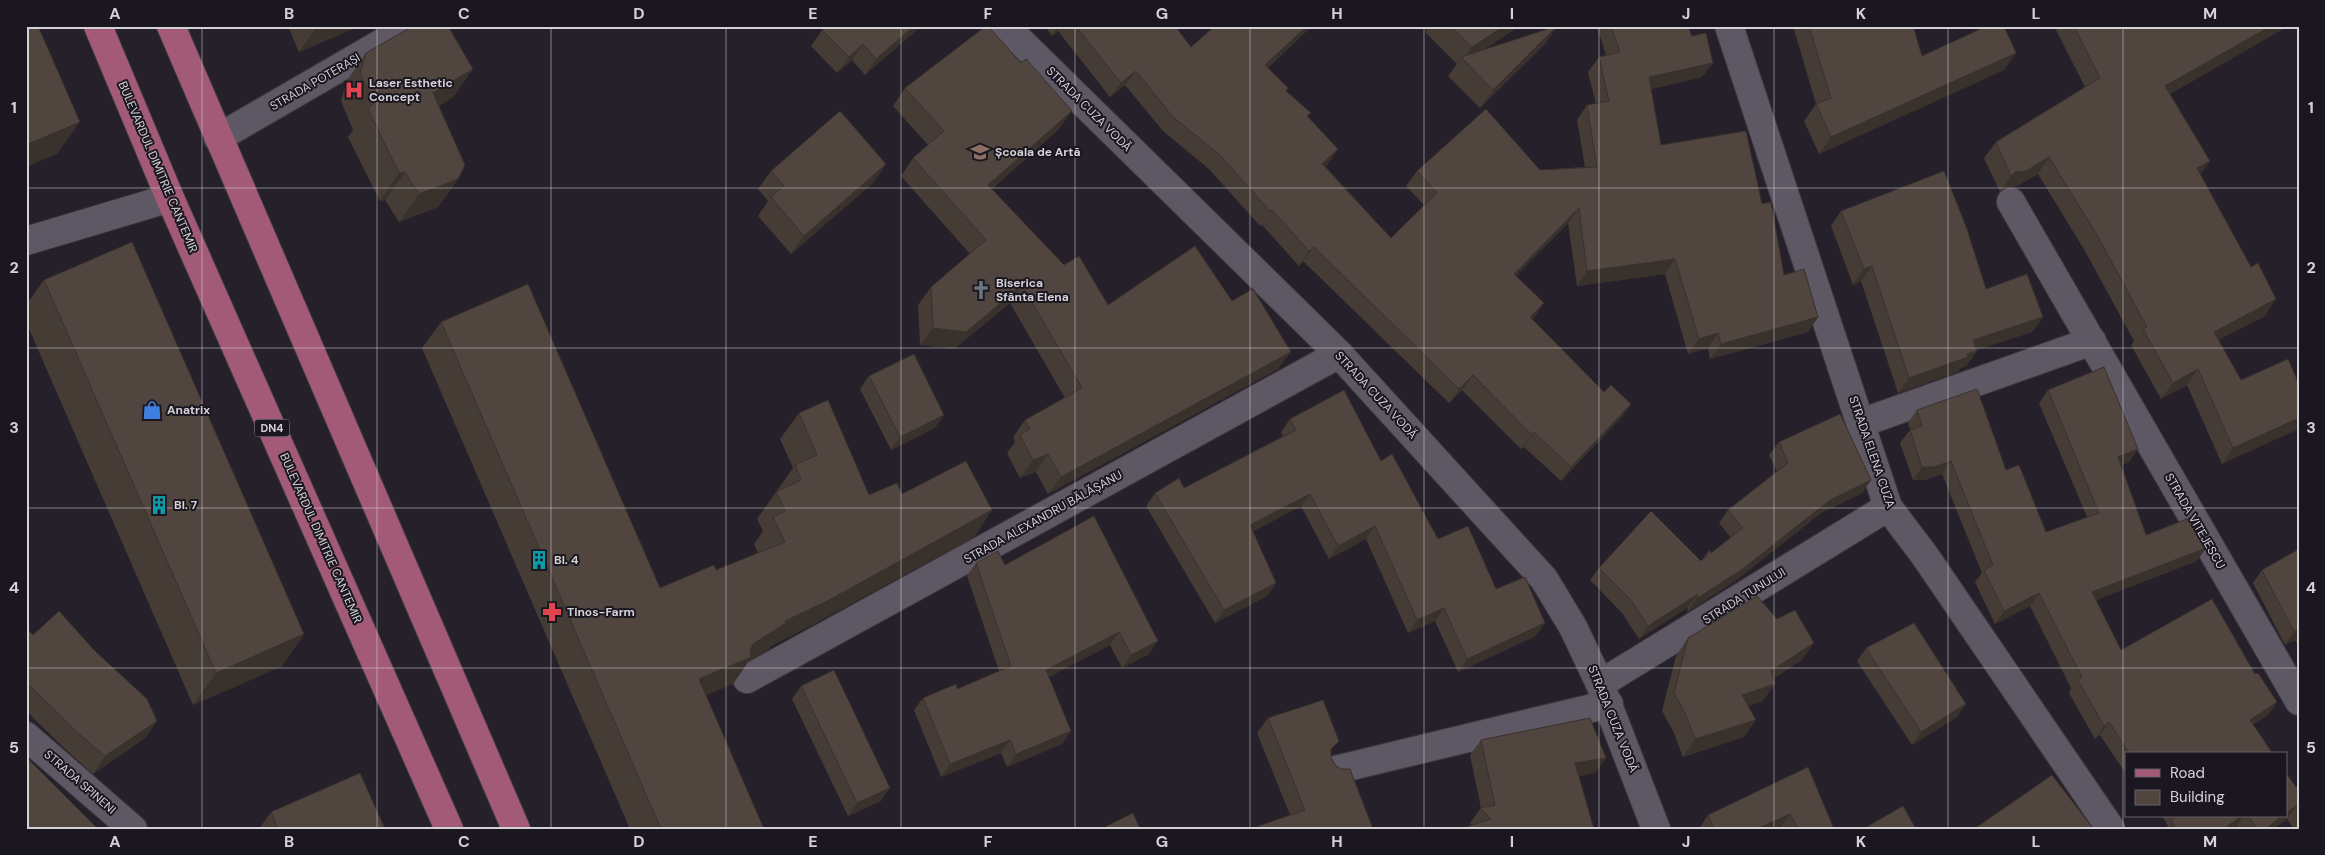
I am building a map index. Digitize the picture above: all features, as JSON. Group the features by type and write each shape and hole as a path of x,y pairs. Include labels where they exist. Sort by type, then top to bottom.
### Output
{"main road":[{"name":"BULEVARDUL DIMITRIE CANTEMIR","path":"98,26 170,198 449,829"},
{"path":"170,26 516,829"}],"street":[{"name":"STRADA POTERAȘI","path":"218,138 411,26"},
{"name":"STRADA CUZA VODĂ","path":"1005,26 1339,354 1544,578 1572,627 1604,694 1656,829"},
{"name":"STRADA ELENA CUZA","path":"1729,26 1888,507 1925,556 2111,829"},
{"path":"26,241 170,198"},
{"name":"STRADA VITEJESCU","path":"2011,202 2299,701"},
{"path":"1861,423 2092,341"},
{"name":"STRADA ALEXANDRU BĂLĂȘANU","path":"747,679 1339,354"},
{"name":"STRADA TUNULUI","path":"1335,770 1604,694 1888,507"},
{"name":"STRADA SPINENI","path":"26,736 133,829"}],"building":[{"path":"26,26 38,26 80,122 26,145"},
{"path":"413,26 448,26 473,69 433,93 465,165 458,179 419,194 405,172 399,173 368,109 374,103 360,73 366,53"},
{"path":"826,26 914,26 876,59 863,44 849,57 822,30"},
{"path":"986,26 1021,63 1026,59 1072,111 988,185 1064,265 1079,256 1108,305 1195,246 1232,301 1253,289 1291,352 1061,477 1048,454 1033,460 1020,435 1030,429 1025,420 1082,388 1022,285 966,332 933,328 931,287 986,240 913,158 944,131 905,88"},
{"path":"1076,26 1175,26 1191,47 1215,26 1307,26 1265,65 1288,88 1286,91 1311,113 1307,116 1338,149 1322,164 1391,238 1437,193 1417,171 1486,109 1540,170 1597,167 1587,105 1609,101 1599,57 1620,52 1611,26 1688,26 1692,36 1706,33 1713,63 1649,77 1661,145 1746,131 1762,204 1771,202 1784,275 1804,269 1818,317 1721,344 1718,333 1699,339 1675,259 1587,271 1579,208 1514,274 1544,303 1530,317 1604,392 1611,385 1631,404 1571,467 1534,432 1532,435 1473,375 1459,389 1314,247 1309,251 1219,154 1173,117 1136,71 1121,83"},
{"path":"1451,26 1504,26 1472,47"},
{"path":"1557,26 1493,90 1461,57"},
{"path":"1809,26 1913,26 1922,56 1987,26 2004,26 2016,53 1831,137 1816,104 1831,98"},
{"path":"2074,26 2271,26 2165,86 2210,161 2197,168 2251,267 2258,263 2276,299 2214,332 2241,380 2288,359 2299,384 2299,418 2233,448 2198,369 2173,383 2143,329 2147,327 2097,235 2049,157 2026,171 2015,172 2011,176 1996,142 2100,78"},
{"path":"840,111 886,164 804,236 771,197 784,186 771,171"},
{"path":"1944,171 1967,229 1986,289 2027,274 2043,317 1973,340 1977,351 1967,354 1968,357 1909,378 1872,266 1864,269 1841,211"},
{"path":"132,242 304,634 216,673 44,280"},
{"path":"528,284 660,588 714,565 716,570 785,542 773,517 785,511 776,492 801,480 795,465 817,455 799,413 828,400 869,495 897,483 902,494 966,461 992,510 829,600 785,621 786,623 753,644 750,651 751,657 699,679 764,829 661,829 441,322"},
{"path":"914,354 944,415 900,437 869,376"},
{"path":"2104,367 2138,449 2118,457 2146,535 2192,517 2206,548 2092,592 2121,650 2212,599 2255,674 2258,673 2277,702 2250,720 2272,752 2129,752 2109,722 2104,726 2078,680 2082,677 2039,593 2004,611 1984,570 1993,565 1951,461 1934,467 1922,467 1910,430 1922,426 1917,410 1977,389 2006,470 2019,465 2046,532 2099,513 2048,390"},
{"path":"1344,390 1381,461 1392,454 1438,539 1468,526 1496,589 1525,577 1545,623 1467,659 1444,608 1417,620 1375,526 1338,546 1310,494 1250,525 1276,583 1224,610 1155,493 1179,478 1184,488 1296,430 1290,419"},
{"path":"1840,414 1871,480 1830,500 1744,568 1696,599 1698,594 1648,626 1631,600 1599,568 1651,511 1701,561 1707,556 1709,550 1711,553 1743,528 1728,510 1788,463 1779,442"},
{"path":"1094,516 1158,641 1131,655 1119,632 1046,670 1071,731 1016,754 1010,740 950,764 923,698 956,684 957,689 1011,666 976,563 998,551 1005,565"},
{"path":"2299,549 2299,629 2294,632 2262,570"},
{"path":"1757,596 1777,619 1795,610 1814,643 1771,671 1775,684 1742,695 1756,720 1695,739 1685,713 1674,693 1688,638"},
{"path":"59,611 94,650 147,699 157,721 105,756 76,731 26,682 26,628 33,635"},
{"path":"1914,623 1966,704 1921,732 1866,648"},
{"path":"834,670 890,788 857,803 801,686"},
{"path":"1323,700 1339,741 1331,749 1331,758 1335,765 1341,769 1350,769 1373,829 1250,829 1305,810 1268,718"},
{"path":"1590,718 1606,758 1575,763 1594,829 1460,829 1491,819 1480,808 1495,805 1481,740"},
{"path":"26,757 98,829 26,829"},
{"path":"1808,767 1834,829 1798,829 1790,814 1757,829 1714,829 1708,815"},
{"path":"360,773 385,829 278,829 271,812"},
{"path":"2052,775 2092,827 2089,829 1974,829"},
{"path":"2288,776 2296,787 2299,785 2299,810 2296,806 2288,812"},
{"path":"1903,806 1916,829 1863,829"},
{"path":"1133,813 1140,829 1101,829"},
{"path":"2174,818 2238,818 2224,829 2176,829 2171,820"},
{"path":"2249,818 2279,818 2265,829 2257,829"}],"place":[{"name":"Laser Esthetic Concept","path":"354,90"},
{"name":"Școala de Artă","path":"980,152"},
{"name":"Biserica Sfânta Elena","path":"981,290"},
{"name":"Anatrix","path":"152,410"},
{"name":"Bl. 7","path":"159,505"},
{"name":"Bl. 4","path":"539,560"},
{"name":"Tinos-Farm","path":"552,612"}]}
